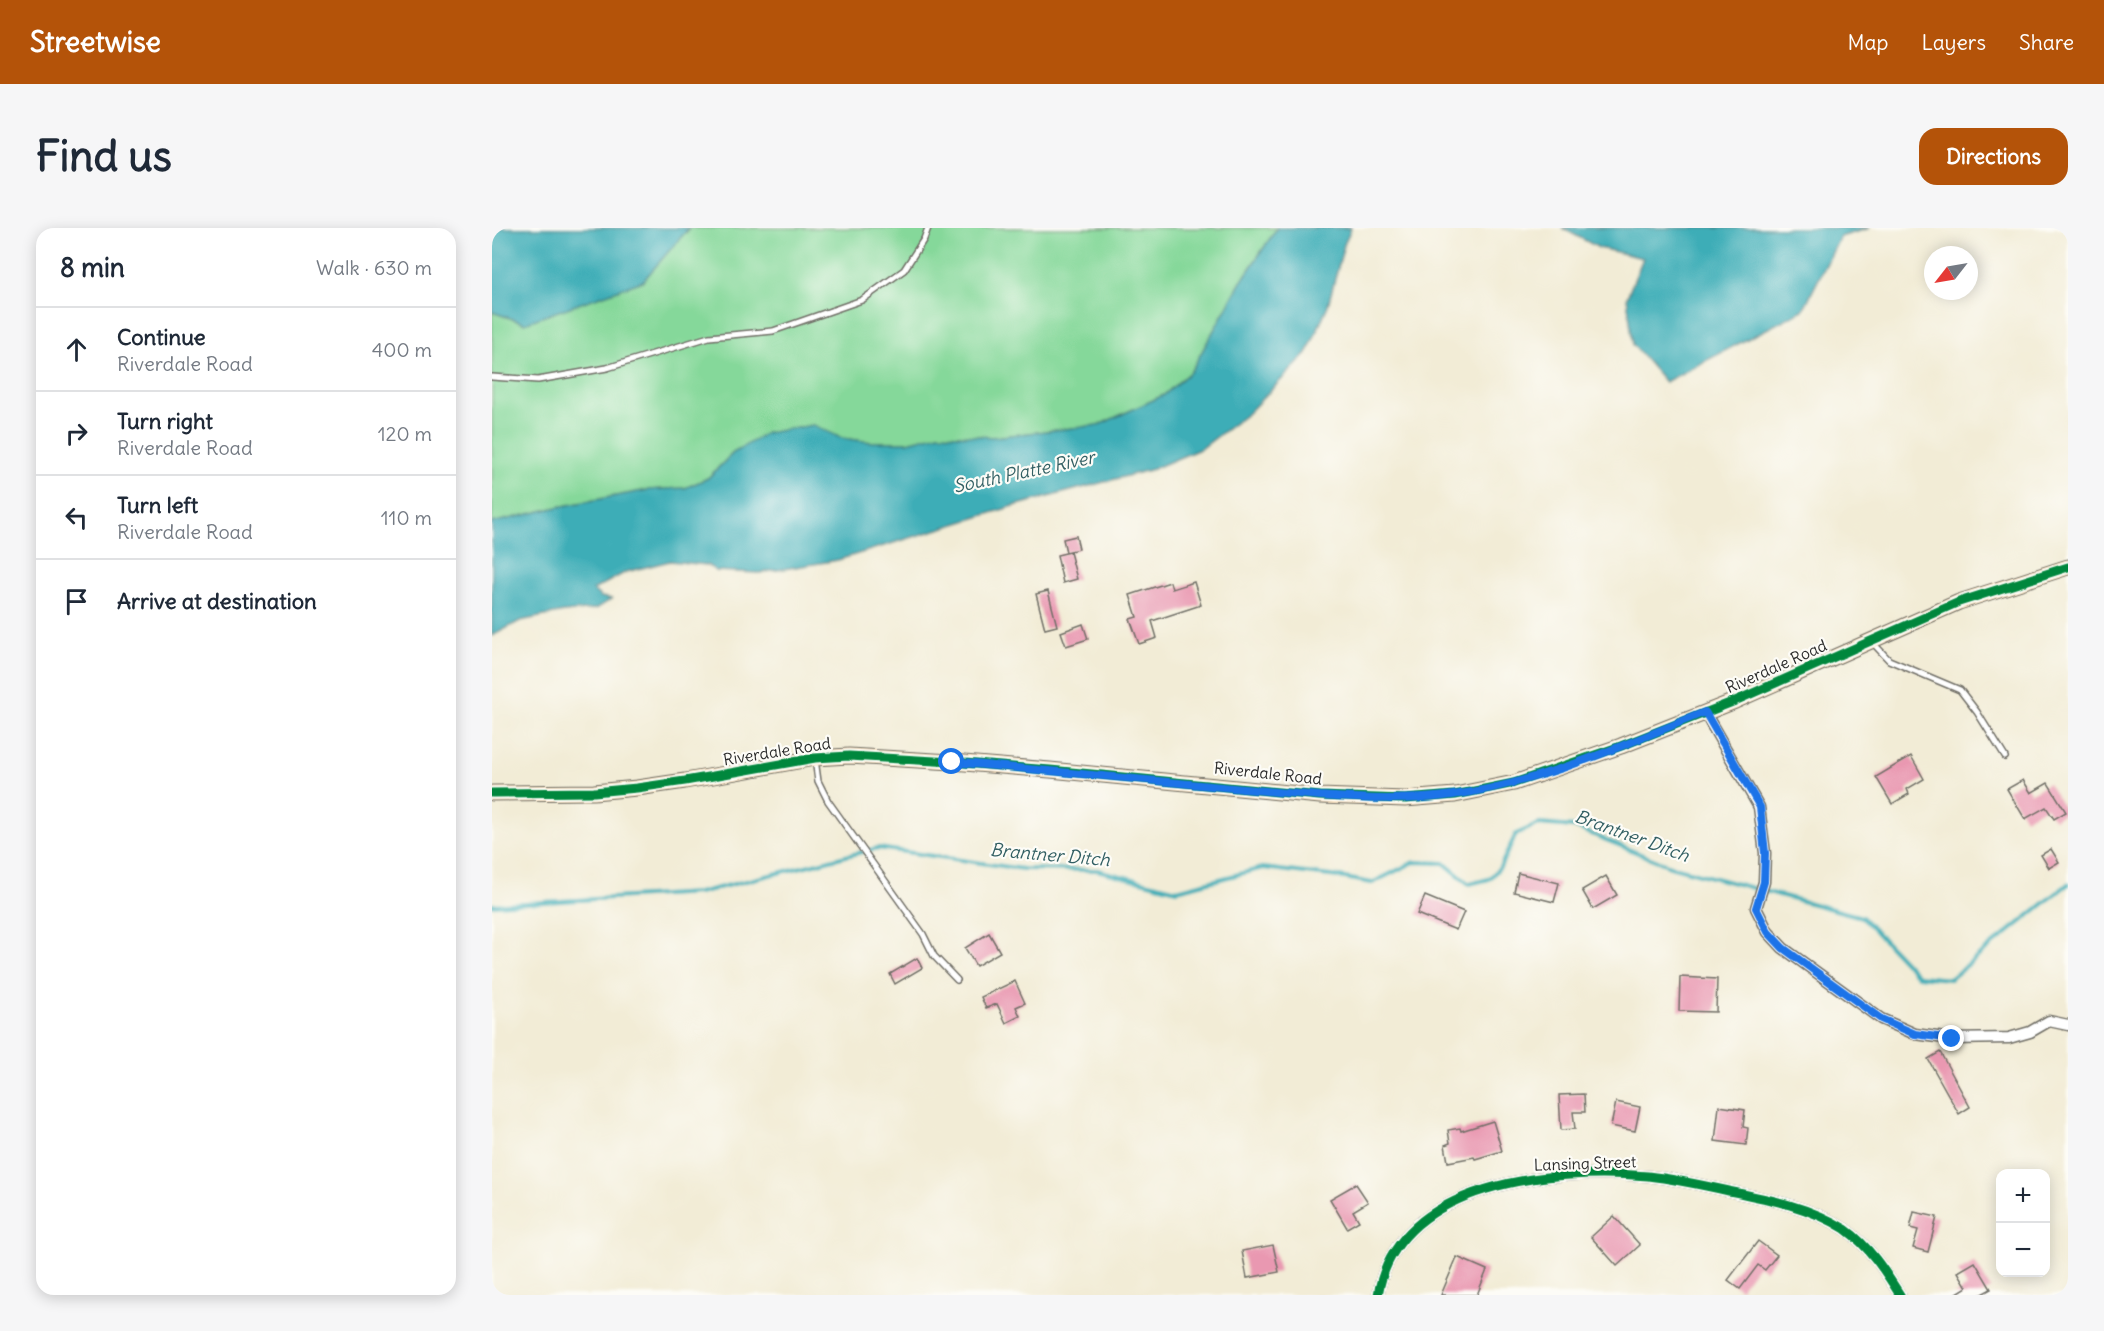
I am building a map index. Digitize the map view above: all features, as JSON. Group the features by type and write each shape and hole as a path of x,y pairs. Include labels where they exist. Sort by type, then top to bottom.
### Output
{"street":[{"name":"Riverdale Road","path":"492,793 594,792 637,788 815,758 849,756 952,762 1320,796 1366,799 1431,798 1491,789 1524,780 1621,746 1959,602 2068,567"},
{"path":"1705,712 1760,807 1765,853 1764,882 1756,908 1768,932 1783,948 1881,1019 1915,1034 1952,1039 2009,1038 2030,1032 2049,1021 2068,1025"},
{"name":"Lansing Street","path":"1378,1295 1385,1268 1402,1239 1426,1217 1442,1208 1497,1186 1547,1177 1594,1175 1647,1176 1676,1180 1785,1203 1819,1215 1845,1230 1878,1261 1900,1295"}],"lane":[{"path":"492,377 538,380 607,368 709,337 773,331 862,300 904,270 924,239 928,228"},
{"path":"1871,641 1889,660 1960,690 1977,712 2005,757"},
{"path":"815,758 818,781 828,801 923,934 934,956 957,980"}],"green space":[{"path":"689,228 1277,228 1241,282 1191,371 1164,395 1099,425 994,437 939,434 908,442 871,442 841,438 813,425 733,453 708,478 685,488 648,490 558,507 492,523 492,312 525,323 687,232"}],"water":[{"path":"492,228 689,228 643,281 525,323 492,312"},
{"name":"South Platte River","path":"1277,228 1351,228 1344,245 1328,305 1307,354 1248,413 1202,448 1153,469 1014,506 838,560 759,573 716,571 707,565 670,561 626,572 593,590 601,597 612,599 596,609 564,612 520,621 492,636 492,523 558,507 648,490 685,488 708,478 733,453 766,433 813,425 841,438 871,442 908,442 939,434 994,437 1099,425 1164,395 1191,371 1241,282"},
{"path":"1562,228 1870,228 1840,237 1803,310 1665,382 1633,345 1627,297 1643,258 1599,248"}],"building":[{"path":"1076,536 1079,549 1066,552 1063,539"},
{"path":"1070,552 1077,579 1063,583 1057,555"},
{"path":"1170,582 1172,589 1194,582 1201,605 1152,621 1157,638 1139,644 1130,619 1137,617 1130,595"},
{"path":"1048,591 1057,626 1045,629 1036,594"},
{"path":"1083,624 1088,639 1066,646 1061,632"},
{"path":"1911,756 1924,779 1907,789 1909,794 1892,804 1876,777"},
{"path":"2023,780 2031,793 2048,783 2066,812 2054,819 2046,807 2025,819 2007,789"},
{"path":"2051,849 2059,862 2049,868 2041,855"},
{"path":"1518,873 1559,883 1554,902 1514,892"},
{"path":"1606,876 1617,895 1593,909 1582,890"},
{"path":"1425,896 1464,912 1456,930 1417,914"},
{"path":"989,933 1000,952 976,966 965,948"},
{"path":"917,958 922,968 895,984 890,974"},
{"path":"1680,977 1717,979 1716,1012 1679,1011"},
{"path":"1015,981 1025,1003 1016,1007 1020,1016 1006,1023 997,1004 986,1008 981,997"},
{"path":"1940,1052 1970,1107 1959,1114 1928,1059"},
{"path":"1584,1094 1585,1112 1573,1112 1575,1129 1561,1130 1559,1095"},
{"path":"1616,1102 1640,1107 1635,1131 1611,1126"},
{"path":"1719,1106 1745,1110 1743,1127 1748,1128 1746,1145 1715,1141"},
{"path":"1493,1121 1502,1151 1475,1159 1474,1157 1448,1162 1445,1145 1450,1143 1448,1130 1460,1128 1461,1131"},
{"path":"1356,1184 1368,1202 1353,1211 1359,1221 1347,1228 1330,1199"},
{"path":"1914,1212 1937,1217 1928,1252 1913,1248 1918,1230 1910,1228"},
{"path":"1614,1216 1640,1245 1617,1266 1591,1237"},
{"path":"1758,1241 1777,1255 1765,1270 1758,1265 1740,1289 1728,1280"},
{"path":"1273,1245 1279,1272 1247,1278 1242,1251"},
{"path":"1457,1257 1487,1270 1477,1295 1441,1295"},
{"path":"1975,1262 1991,1289 1980,1295 1954,1295 1967,1287 1958,1272"}],"waterway":[{"name":"Brantner Ditch","path":"492,905 698,893 878,848 1023,869 1097,870 1177,890 1263,868 1372,883 1414,862 1444,863 1469,884 1489,879 1500,867 1516,834 1539,824 1574,827 1670,866 1862,917 1918,976 1950,979 2068,884"}],"cycle path":[{"path":"492,793 594,792 637,788 815,758 849,756 1050,770 1320,796 1405,799 1455,795 1514,783 1621,746 1735,701 1959,602 2068,567"},
{"path":"1378,1295 1391,1257 1415,1227 1448,1205 1486,1189 1527,1180 1570,1175 1611,1174 1648,1176 1688,1182 1774,1201 1818,1215 1845,1229 1862,1243 1900,1295"}],"route":[{"path":"952,762 1320,796 1366,799 1431,798 1491,789 1535,777 1705,712 1760,807 1765,853 1764,882 1756,908 1768,932 1783,948 1881,1019 1915,1034 1952,1039"}]}
